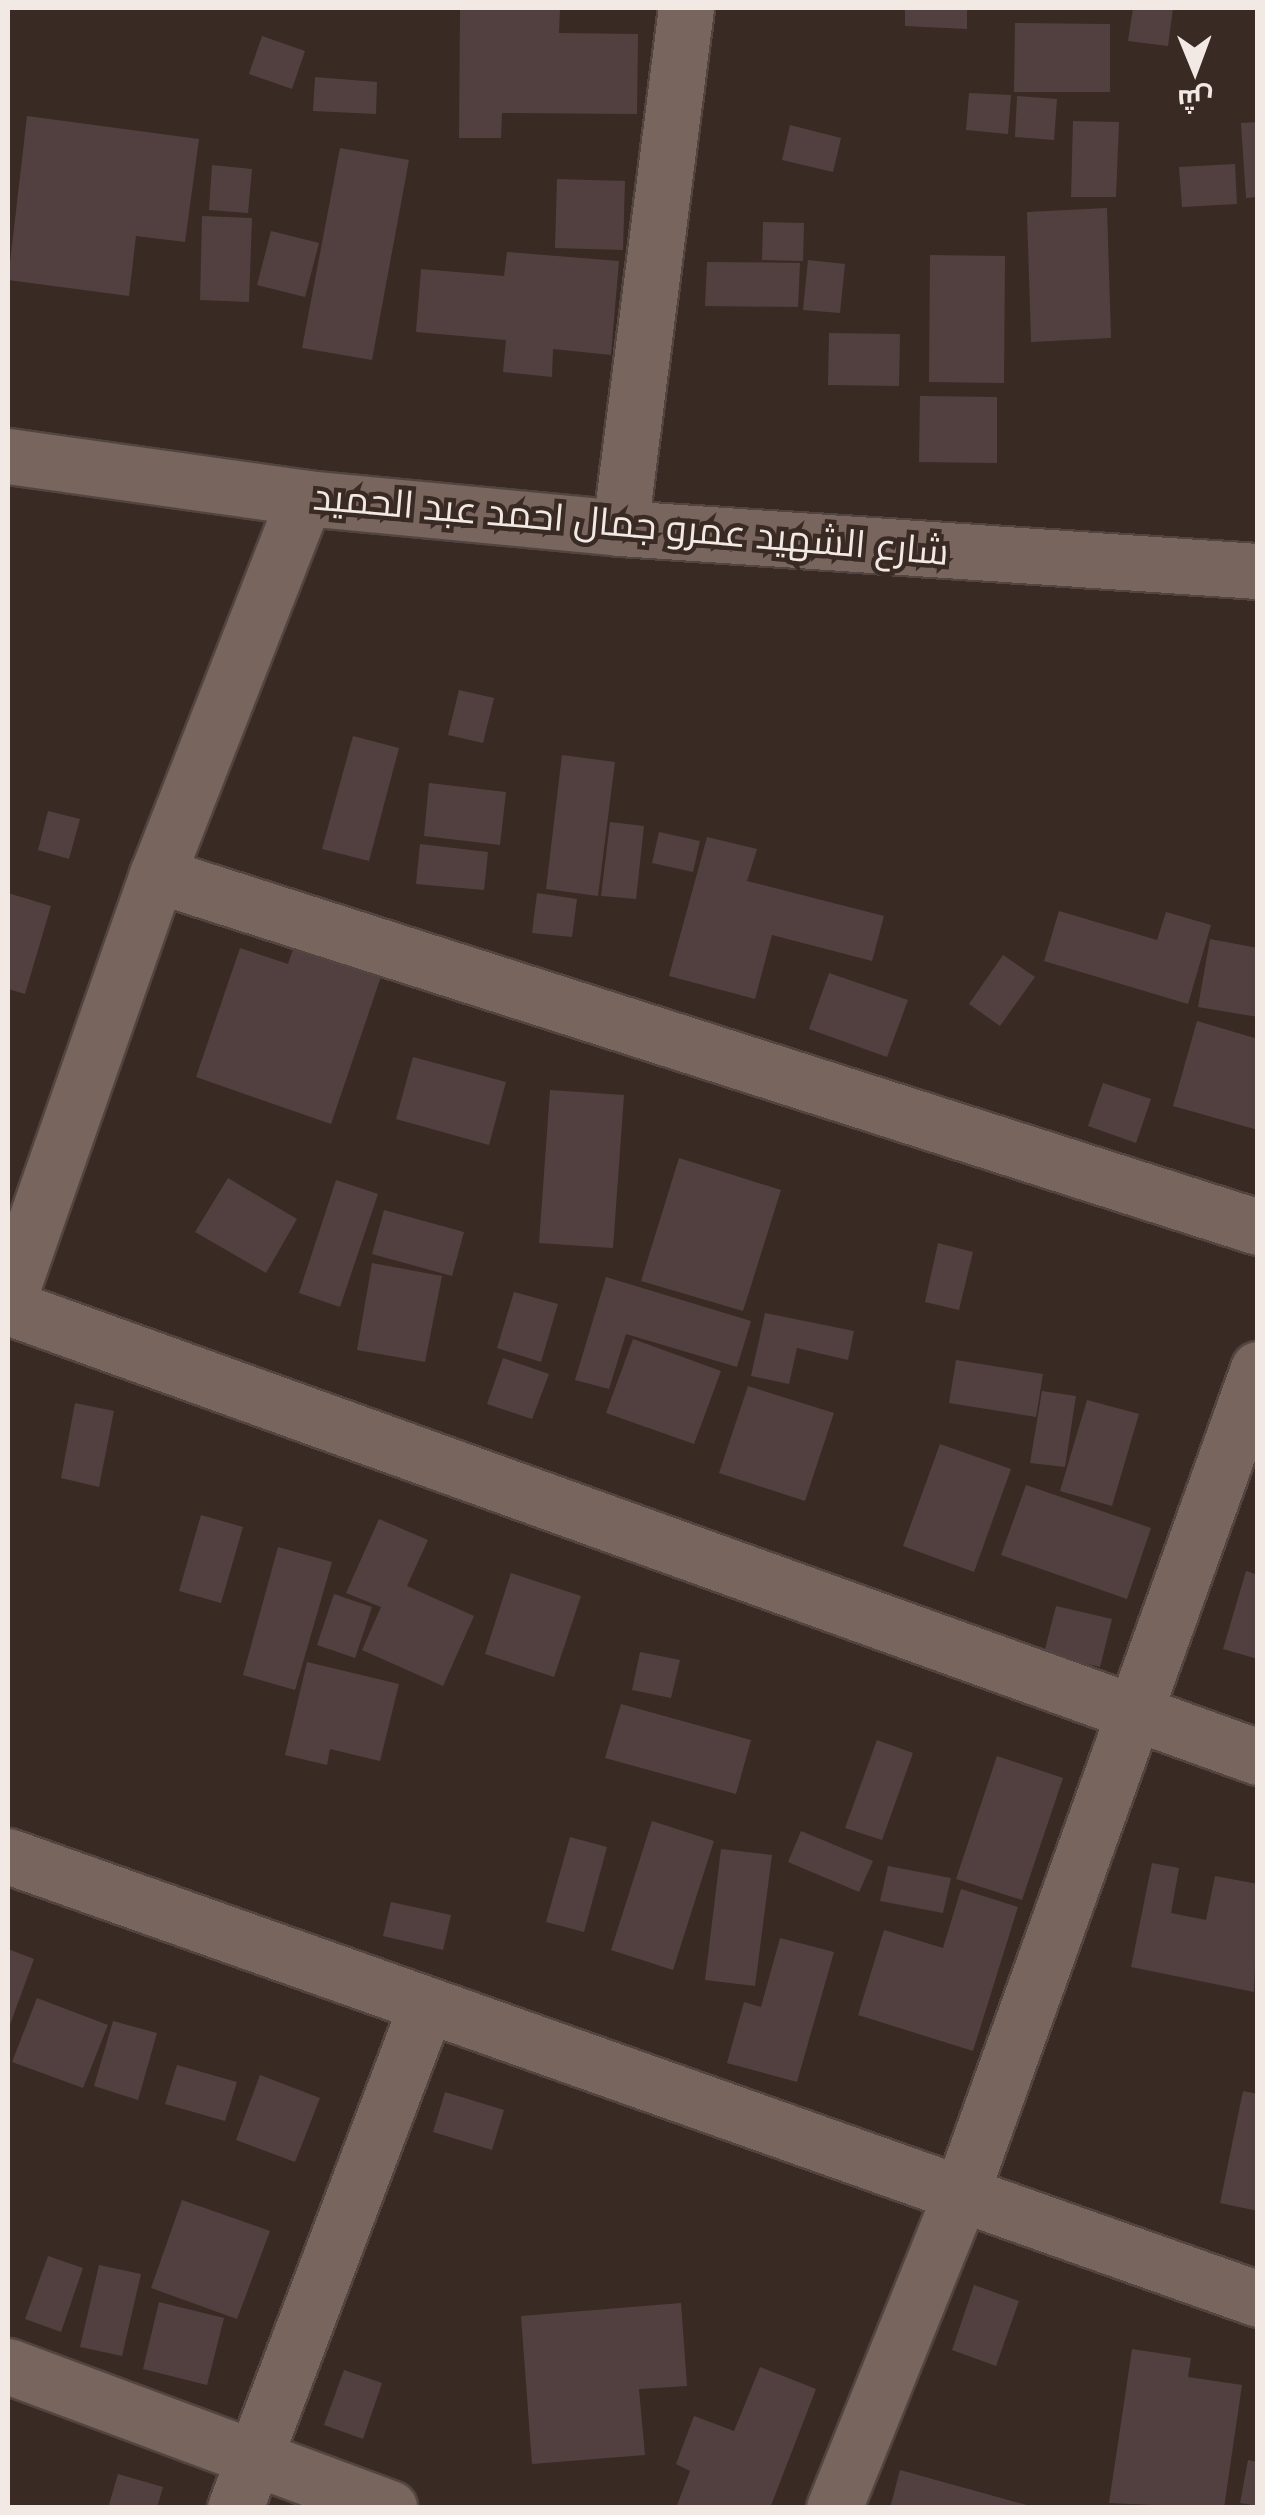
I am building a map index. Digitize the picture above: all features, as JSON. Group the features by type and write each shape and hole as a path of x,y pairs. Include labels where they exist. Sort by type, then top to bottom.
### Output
{"street":[{"path":"620,528 686,8"},
{"name":"شارع الشهيد عمرو جمال احمد عبد الحميد","path":"8,456 304,498 620,528 1258,571"},
{"path":"304,498 157,875 8,1303 1258,1757"},
{"path":"157,875 1258,1228"},
{"path":"834,2508 961,2194 1130,1712 1258,1369"},
{"path":"8,1856 425,2008 1258,2299"},
{"path":"235,2508 425,2008"},
{"path":"8,2366 389,2508"}],"building":[{"path":"460,8 560,8 559,33 638,34 637,114 502,113 501,138 459,138"},
{"path":"905,8 967,8 967,29 905,26"},
{"path":"1133,8 1173,8 1168,46 1128,41"},
{"path":"1015,23 1110,24 1110,92 1014,92"},
{"path":"262,36 305,51 292,89 249,74"},
{"path":"315,77 377,82 376,114 313,111"},
{"path":"969,93 1011,95 1008,134 966,130"},
{"path":"1017,96 1057,99 1054,140 1015,137"},
{"path":"27,116 199,139 185,242 136,236 129,296 8,280"},
{"path":"1073,121 1119,122 1116,197 1071,197"},
{"path":"1258,122 1258,197 1246,198 1241,123"},
{"path":"790,125 841,138 833,172 782,160"},
{"path":"340,148 409,160 372,360 302,348"},
{"path":"1235,164 1237,204 1182,207 1179,167"},
{"path":"212,165 252,169 248,213 209,210"},
{"path":"557,179 625,181 623,250 555,248"},
{"path":"1107,208 1111,338 1031,342 1027,212"},
{"path":"202,216 252,218 249,302 200,300"},
{"path":"763,222 804,223 803,261 762,260"},
{"path":"271,231 319,243 305,297 257,285"},
{"path":"507,252 619,261 611,355 553,349 552,377 503,372 506,340 416,332 421,269 504,276"},
{"path":"930,255 1005,256 1004,383 929,382"},
{"path":"808,260 845,264 840,313 803,310"},
{"path":"707,262 800,263 798,307 705,306"},
{"path":"829,333 900,334 899,386 828,385"},
{"path":"920,396 997,397 997,463 919,462"},
{"path":"459,690 494,698 483,743 448,735"},
{"path":"353,736 399,748 369,861 322,849"},
{"path":"562,755 615,762 598,896 546,889"},
{"path":"429,783 506,792 500,845 424,836"},
{"path":"48,811 80,819 69,859 38,850"},
{"path":"610,822 644,826 636,899 601,896"},
{"path":"659,832 700,841 693,872 652,863"},
{"path":"707,837 757,849 747,881 884,916 872,961 772,935 755,999 669,976"},
{"path":"420,844 488,852 484,890 416,884"},
{"path":"8,893 51,906 25,994 8,989"},
{"path":"537,893 577,899 572,937 532,933"},
{"path":"1059,911 1157,940 1166,912 1211,925 1188,1004 1044,961"},
{"path":"302,923 389,953 331,1124 196,1077 240,948 288,964"},
{"path":"1210,939 1258,948 1258,1017 1198,1007"},
{"path":"1003,955 1035,977 1000,1026 969,1004"},
{"path":"829,973 908,1000 887,1057 809,1029"},
{"path":"1197,1021 1258,1039 1258,1130 1173,1106"},
{"path":"413,1057 506,1082 489,1145 396,1119"},
{"path":"1103,1083 1151,1099 1136,1143 1088,1126"},
{"path":"550,1090 624,1095 613,1248 539,1243"},
{"path":"679,1158 781,1190 743,1311 641,1281"},
{"path":"228,1178 297,1219 266,1273 195,1232"},
{"path":"336,1180 378,1194 340,1307 299,1293"},
{"path":"384,1210 464,1232 452,1276 372,1254"},
{"path":"938,1243 973,1252 959,1310 925,1302"},
{"path":"372,1263 442,1276 425,1362 357,1350"},
{"path":"606,1277 751,1321 737,1367 626,1334 609,1389 575,1380"},
{"path":"514,1292 558,1304 541,1362 497,1348"},
{"path":"765,1313 854,1331 848,1360 797,1348 789,1384 751,1376"},
{"path":"633,1339 721,1371 694,1444 606,1413"},
{"path":"503,1358 549,1374 532,1419 487,1404"},
{"path":"956,1360 1043,1374 1036,1417 949,1403"},
{"path":"748,1386 834,1413 805,1501 719,1473"},
{"path":"1042,1391 1076,1396 1065,1467 1030,1463"},
{"path":"1087,1400 1139,1414 1112,1506 1060,1491"},
{"path":"75,1403 114,1411 99,1487 61,1478"},
{"path":"940,1444 1011,1469 974,1572 903,1546"},
{"path":"1026,1485 1151,1528 1127,1599 1001,1555"},
{"path":"201,1515 243,1527 221,1603 179,1591"},
{"path":"379,1519 428,1540 407,1586 474,1616 443,1686 362,1650 381,1607 346,1593"},
{"path":"278,1547 332,1562 295,1690 243,1675"},
{"path":"1246,1571 1258,1575 1258,1659 1223,1649"},
{"path":"511,1573 581,1596 554,1677 485,1654"},
{"path":"334,1594 372,1607 355,1658 317,1645"},
{"path":"1056,1606 1112,1619 1100,1667 1044,1653"},
{"path":"640,1652 680,1660 671,1698 632,1690"},
{"path":"307,1662 399,1684 380,1761 330,1749 327,1765 285,1755"},
{"path":"621,1704 751,1740 736,1794 605,1758"},
{"path":"877,1740 913,1753 882,1840 845,1828"},
{"path":"997,1756 1063,1778 1022,1900 956,1879"},
{"path":"652,1821 714,1841 673,1970 611,1950"},
{"path":"801,1831 873,1861 859,1892 788,1862"},
{"path":"570,1837 607,1847 584,1932 546,1922"},
{"path":"721,1849 772,1855 755,1986 705,1980"},
{"path":"1152,1863 1179,1868 1171,1913 1206,1920 1215,1876 1258,1884 1254,1992 1131,1967"},
{"path":"888,1866 951,1878 943,1913 880,1901"},
{"path":"961,1889 1018,1907 973,2051 858,2015 884,1930 943,1948"},
{"path":"391,1902 451,1915 443,1950 383,1936"},
{"path":"780,1938 834,1952 797,2082 727,2063 744,2002 761,2007"},
{"path":"8,1949 34,1959 8,2030"},
{"path":"37,1998 108,2025 83,2088 12,2062"},
{"path":"113,2021 157,2033 138,2100 94,2086"},
{"path":"177,2065 237,2082 225,2121 165,2104"},
{"path":"260,2075 320,2098 295,2162 236,2140"},
{"path":"1243,2091 1258,2094 1258,2211 1220,2203"},
{"path":"445,2092 504,2110 492,2150 433,2132"},
{"path":"182,2200 270,2231 237,2319 151,2288"},
{"path":"48,2256 83,2268 61,2332 25,2319"},
{"path":"99,2265 141,2274 122,2356 80,2347"},
{"path":"974,2285 1019,2301 996,2366 952,2350"},
{"path":"159,2302 224,2318 207,2385 143,2369"},
{"path":"681,2303 687,2386 639,2389 645,2455 532,2464 521,2316"},
{"path":"1132,2349 1191,2358 1188,2377 1242,2385 1224,2508 1109,2503"},
{"path":"760,2367 816,2389 770,2508 676,2508 690,2471 676,2464 694,2416 734,2431"},
{"path":"344,2370 382,2383 363,2439 324,2425"},
{"path":"1248,2460 1258,2462 1258,2506 1240,2503"},
{"path":"900,2470 1030,2506 1030,2508 890,2508"},
{"path":"118,2474 163,2487 157,2508 108,2508"}]}
